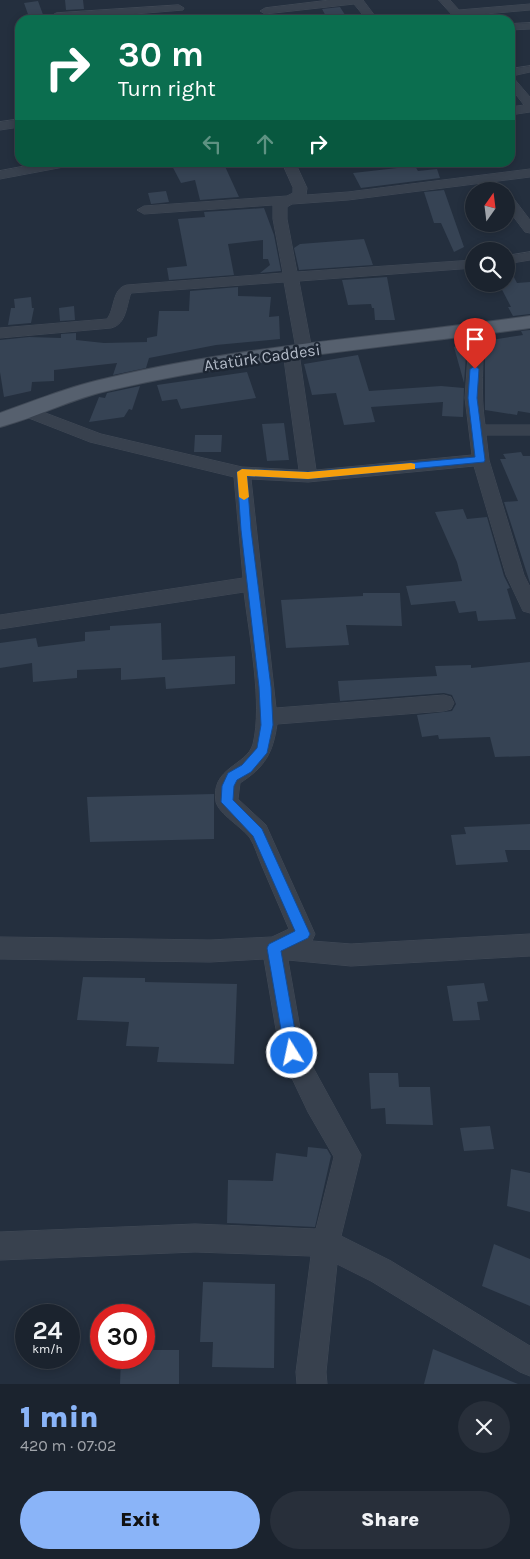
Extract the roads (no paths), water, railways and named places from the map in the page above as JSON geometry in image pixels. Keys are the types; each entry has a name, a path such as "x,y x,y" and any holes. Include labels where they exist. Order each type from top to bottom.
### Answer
{"main road":[{"name":"Atatürk Caddesi","path":"0,420 105,385 185,368 298,351 530,322"}],"street":[{"path":"265,11 357,0 369,15"},
{"path":"444,0 456,15"},
{"path":"55,15 178,4"},
{"path":"472,15 530,7"},
{"path":"515,27 530,26"},
{"path":"515,72 530,69"},
{"path":"515,86 530,106 515,110"},
{"path":"0,126 15,124"},
{"path":"0,175 42,167"},
{"path":"290,167 300,188 299,195 280,205 280,219 292,278 308,476"},
{"path":"483,167 494,182"},
{"path":"144,210 348,196 530,173"},
{"path":"515,208 528,223"},
{"path":"515,258 530,256"},
{"path":"0,334 111,323 116,319 123,293 127,289 229,280 292,278 411,267 465,264"},
{"path":"474,330 476,355 473,398 480,460 515,575 530,606"},
{"path":"27,410 96,438 242,472 308,476 480,460"},
{"path":"477,430 530,430"},
{"path":"242,472 267,717 262,750 246,768 232,777 228,786 227,802 258,832 303,934 274,948"},
{"path":"0,622 235,585 253,585"},
{"path":"267,717 444,703"},
{"path":"0,948 210,951 274,948 351,955 530,945"},
{"path":"274,948 292,1053 317,1103 348,1155 326,1243 311,1372 312,1384"},
{"path":"0,1246 27,1243 195,1238 326,1243 381,1271 530,1362"}]}
